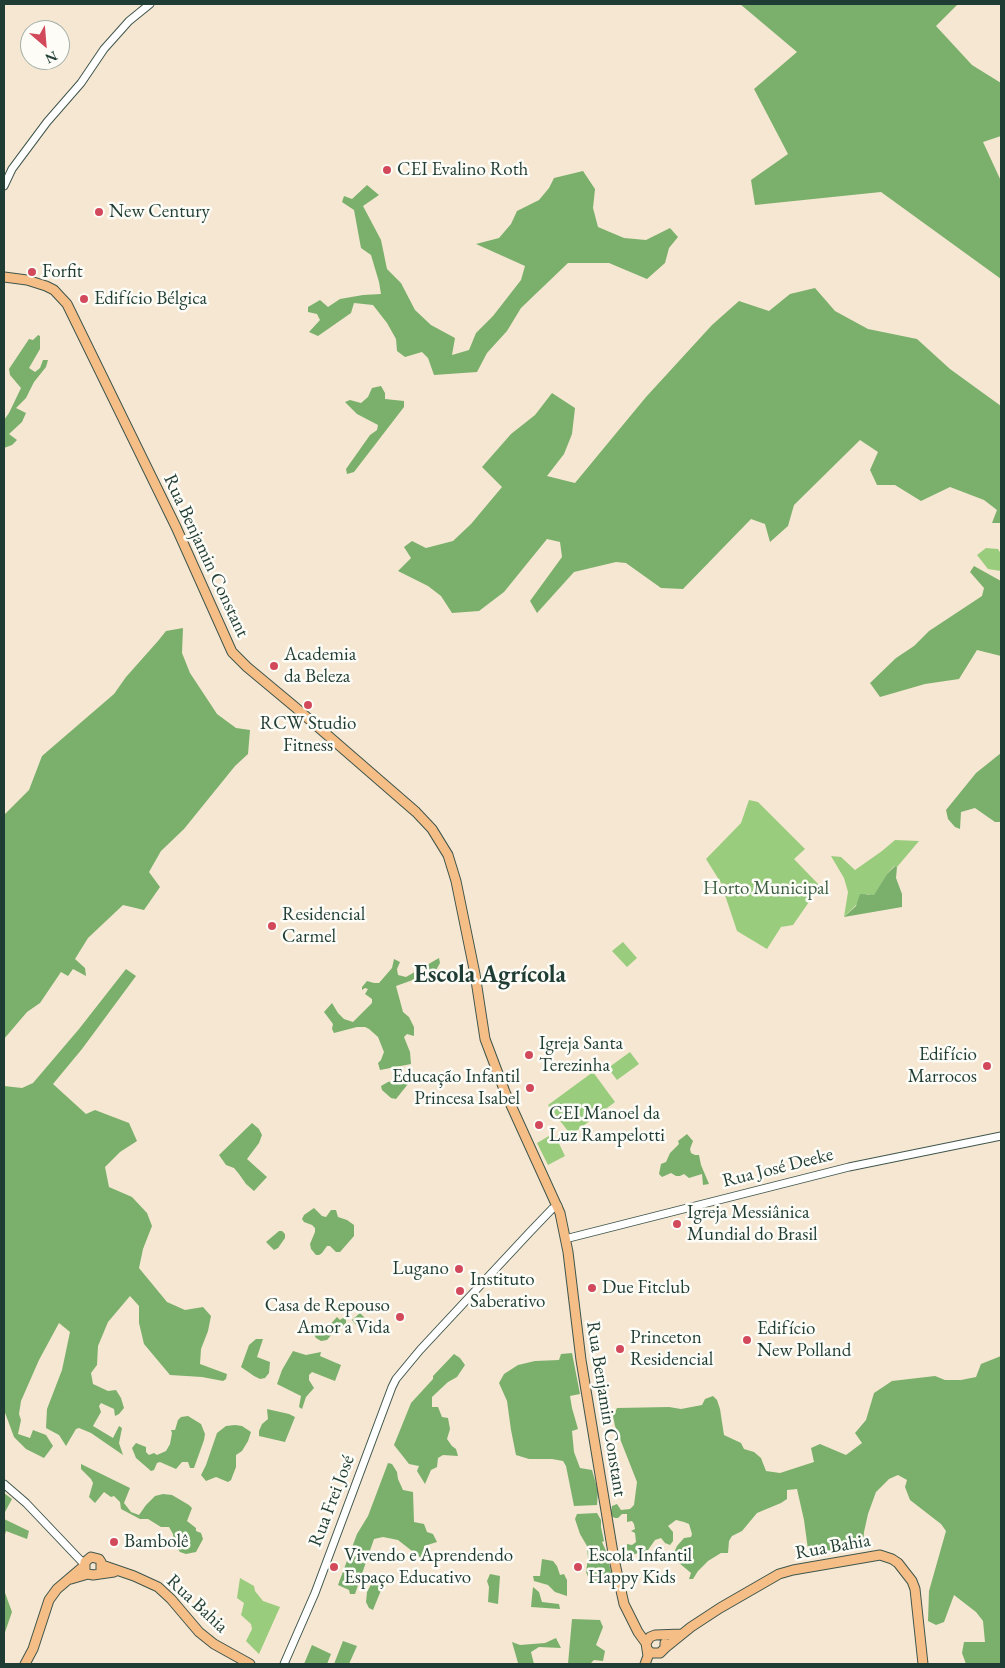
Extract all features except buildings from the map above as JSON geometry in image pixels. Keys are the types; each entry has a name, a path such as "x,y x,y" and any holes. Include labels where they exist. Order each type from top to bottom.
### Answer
{"main road":[{"name":"Rua Benjamin Constant","path":"4,277 37,282 54,290 65,300 179,533 232,652 247,667 395,793 432,829 445,849 456,881 485,1039 505,1092 558,1206 565,1239 577,1331 606,1510 621,1592 628,1616 647,1646"},
{"path":"4,282 20,278"},
{"name":"Rua Bahia","path":"646,1664 682,1634 731,1601 779,1574 880,1555 898,1563 912,1581 915,1589 923,1664"},
{"path":"26,1664 33,1649 49,1600 84,1564 95,1557 98,1559 100,1570"},
{"name":"Rua Bahia","path":"84,1564 93,1575 100,1570 119,1572 134,1576 158,1587 171,1599 199,1632 214,1644 250,1664"},
{"path":"628,1616 640,1628 657,1635 665,1641 662,1651 652,1653 647,1646 648,1638 657,1635 682,1634"},
{"name":"Rua Bahia","path":"646,1664 648,1656 647,1646"}],"street":[{"path":"4,186 12,169 47,122 82,83 104,49 129,22 150,4"},
{"name":"Rua José Deeke","path":"565,1239 849,1167 1001,1136"},
{"name":"Rua Frei José","path":"284,1664 315,1593 392,1386 401,1371 416,1354 552,1209 558,1206"},
{"path":"4,1484 26,1503 84,1564"}],"green space":[{"path":"740,4 958,4 936,26 972,65 1001,83 1001,136 983,142 1001,181 1001,279 881,192 755,205 751,180 788,154 754,89 797,52"},
{"path":"583,171 595,189 593,208 598,227 624,238 646,240 670,228 678,237 669,248 665,263 647,279 609,263 568,263 521,308 507,331 487,353 477,372 434,375 428,358 422,352 405,357 397,351 396,339 387,323 373,305 354,303 351,313 318,336 309,332 320,320 317,314 308,312 308,307 320,300 328,307 340,299 381,294 371,255 361,248 354,210 342,202 344,196 352,199 367,185 379,195 363,206 381,240 387,269 401,283 415,310 431,325 455,338 452,355 469,350 476,333 493,316 521,280 525,266 476,244 499,238 511,224 517,211 539,200 549,188 554,178"},
{"path":"815,288 835,311 868,329 917,339 950,369 1001,406 1001,523 992,523 997,510 984,500 950,487 921,501 895,485 877,485 870,470 878,452 860,440 794,505 788,526 770,542 765,524 751,519 683,589 661,588 626,563 616,562 574,572 537,613 530,601 562,557 560,542 547,539 504,592 479,611 452,613 441,596 428,586 398,571 411,558 404,547 412,541 426,548 453,541 471,524 502,487 482,467 511,434 535,415 552,393 575,408 572,434 564,454 547,476 575,483 646,397 712,325 739,301 769,311 790,294"},
{"path":"38,335 40,336 40,349 29,368 35,372 40,368 43,360 48,360 46,367 34,382 26,398 16,408 26,413 22,422 9,434 17,440 12,445 4,448 4,420 21,388 10,375 9,369 29,339 33,340"},
{"path":"381,386 385,393 385,399 404,401 404,407 354,472 347,474 346,469 370,435 377,430 378,425 357,414 345,402 350,400 361,403 368,397 372,388"},
{"path":"986,548 998,549 1001,554 1001,571 988,569 977,555"},
{"path":"974,566 1001,581 1001,656 977,650 959,679 925,684 880,697 870,683 896,658 914,646 929,631 982,596 984,588 970,572"},
{"path":"183,628 182,653 190,673 217,714 236,728 250,730 248,754 235,766 184,829 161,851 149,872 160,887 144,910 123,905 88,938 75,959 85,968 86,976 73,969 68,976 61,972 40,1003 27,1012 4,1039 4,815 29,790 42,756 114,694 126,677 166,631"},
{"path":"1001,753 1001,822 995,822 975,808 961,812 960,829 955,827 948,819 946,810 976,773"},
{"name":"Horto Municipal","path":"749,800 758,802 805,849 794,859 820,886 793,925 781,927 767,949 737,931 721,883 706,859 741,823"},
{"path":"895,840 919,841 897,867 894,866 887,874 874,896 867,894 844,917 848,892 844,878 831,856 841,857 855,870"},
{"path":"895,866 897,867 896,878 902,894 902,907 844,917 856,906 860,894 874,895 887,874"},
{"path":"623,942 637,958 627,967 612,951"},
{"path":"439,958 440,963 435,972 396,986 403,1012 409,1017 414,1027 414,1036 407,1034 404,1037 410,1052 411,1064 380,1070 378,1063 384,1052 378,1037 365,1027 357,1027 334,1033 332,1029 333,1024 324,1012 332,1003 344,1019 353,1022 372,1003 372,999 365,994 368,989 362,990 362,987 367,981 379,983 392,968 394,959 400,962 397,969 398,975 406,977"},
{"path":"126,969 136,976 82,1049 53,1084 86,1114 95,1110 129,1123 137,1141 120,1152 105,1167 109,1187 132,1197 147,1213 152,1226 143,1249 139,1268 167,1302 185,1310 203,1307 211,1316 201,1349 200,1364 227,1374 226,1379 223,1381 202,1377 170,1375 144,1344 139,1323 139,1306 130,1296 108,1322 98,1346 97,1365 91,1373 93,1384 108,1391 116,1390 121,1398 124,1408 115,1416 114,1409 101,1403 99,1406 101,1412 93,1426 113,1438 119,1426 122,1428 119,1443 123,1455 91,1433 79,1428 76,1429 66,1446 59,1435 46,1428 47,1409 62,1370 70,1332 59,1323 39,1360 21,1401 19,1414 21,1420 18,1434 30,1438 33,1430 46,1435 53,1446 44,1458 26,1449 14,1437 4,1410 4,1086 22,1088 33,1083 79,1029"},
{"path":"630,1052 639,1064 617,1080 608,1068"},
{"path":"593,1072 615,1102 571,1135 548,1105"},
{"path":"411,1076 412,1079 396,1099 391,1098 382,1090 381,1086 388,1082"},
{"path":"252,1123 259,1129 262,1135 259,1143 247,1159 267,1177 254,1191 234,1168 226,1165 219,1155"},
{"path":"554,1133 565,1156 548,1165 537,1143"},
{"path":"687,1134 693,1141 690,1149 691,1153 699,1155 709,1184 703,1185 702,1174 689,1178 684,1174 676,1176 671,1173 662,1177 659,1174 661,1164 666,1162 670,1153 679,1144 678,1141"},
{"path":"314,1208 322,1216 326,1217 331,1210 336,1210 338,1217 354,1225 354,1236 340,1252 336,1252 330,1246 327,1246 322,1253 316,1255 311,1249 310,1244 315,1228 302,1219 304,1215"},
{"path":"279,1231 285,1234 285,1238 278,1248 274,1250 266,1242"},
{"path":"360,1313 367,1320 359,1329 352,1320"},
{"path":"337,1317 340,1320 346,1319 346,1323 327,1340 321,1341 316,1338 311,1330 313,1326 326,1329"},
{"path":"256,1339 263,1339 257,1357 270,1362 269,1373 265,1378 260,1379 241,1367 249,1345"},
{"path":"293,1351 306,1355 321,1352 320,1356 341,1365 335,1381 312,1372 309,1375 309,1380 314,1388 306,1397 302,1409 299,1407 301,1396 277,1384 282,1370"},
{"path":"572,1353 580,1394 570,1396 578,1429 572,1431 574,1452 580,1468 592,1470 598,1491 597,1505 574,1506 566,1466 563,1461 529,1459 516,1455 507,1401 499,1383 504,1374 518,1365 535,1361 559,1360 561,1354"},
{"path":"454,1354 465,1365 457,1377 448,1382 432,1397 432,1407 438,1407 442,1417 448,1418 450,1429 447,1439 456,1449 458,1456 443,1455 438,1458 437,1467 431,1470 425,1484 417,1471 419,1466 409,1464 394,1445 411,1403"},
{"path":"1001,1356 1001,1664 966,1664 962,1653 964,1642 985,1642 983,1621 976,1612 954,1595 944,1622 936,1625 928,1621 929,1591 946,1531 941,1524 910,1500 905,1487 907,1480 898,1475 889,1479 876,1492 868,1514 863,1546 809,1557 804,1520 797,1489 787,1490 787,1499 757,1513 742,1531 732,1536 729,1541 728,1553 721,1553 708,1561 693,1579 689,1579 691,1573 672,1557 677,1546 684,1538 691,1537 689,1524 676,1520 668,1526 673,1532 673,1541 670,1545 661,1538 655,1540 648,1550 642,1554 638,1553 630,1556 627,1544 632,1545 636,1542 635,1533 631,1531 635,1529 634,1524 632,1521 627,1522 627,1514 622,1514 618,1518 611,1516 612,1506 617,1504 621,1510 630,1509 634,1505 637,1482 615,1426 613,1416 617,1408 669,1407 681,1409 702,1405 705,1399 713,1396 717,1400 720,1409 724,1435 741,1443 744,1449 754,1452 761,1458 766,1471 780,1473 814,1462 811,1448 820,1444 846,1455 862,1443 855,1433 866,1420 874,1393 892,1381 935,1376 945,1380 961,1380 976,1377 981,1364"},
{"path":"267,1409 295,1417 285,1442 259,1436 262,1424 268,1419"},
{"path":"188,1416 201,1424 205,1434 194,1468 190,1468 188,1462 182,1462 176,1469 160,1462 151,1471 136,1458 132,1448 136,1443 146,1447 146,1452 149,1455 154,1453 157,1455 166,1451 170,1444 171,1430 175,1430 181,1417"},
{"path":"226,1426 242,1426 251,1432 242,1451 236,1455 236,1467 231,1480 228,1482 216,1477 206,1481 201,1475 217,1433"},
{"path":"388,1463 392,1464 397,1472 403,1490 413,1492 414,1522 424,1524 427,1532 433,1534 437,1542 424,1546 426,1562 398,1540 383,1537 374,1539 355,1594 350,1594 349,1590 338,1585 357,1534 368,1516"},
{"path":"81,1464 130,1488 124,1503 131,1512 139,1515 155,1496 163,1494 172,1495 189,1505 192,1508 187,1521 196,1528 196,1531 201,1533 203,1539 196,1552 186,1554 180,1552 174,1544 173,1534 169,1527 161,1527 148,1519 140,1519 121,1509 120,1502 114,1496 111,1497 104,1492 95,1503 89,1497 93,1483 81,1469"},
{"path":"4,1493 12,1499 5,1512 4,1519"},
{"path":"597,1513 601,1520 604,1541 602,1542 611,1572 610,1583 590,1581 586,1572 587,1546 580,1534 575,1519 577,1514"},
{"path":"4,1519 29,1531 27,1539 6,1531 4,1538"},
{"path":"542,1559 553,1561 560,1575 564,1574 567,1580 567,1596 555,1592 548,1585 534,1581 533,1576 540,1576"},
{"path":"490,1574 500,1576 498,1604 488,1602 489,1587 487,1581"},
{"path":"376,1575 386,1578 373,1610 369,1608 366,1602 367,1592"},
{"path":"240,1578 254,1586 255,1591 263,1601 280,1607 259,1654 246,1641 252,1629 251,1624 241,1615 244,1603 237,1598"},
{"path":"533,1587 539,1592 542,1602 559,1604 560,1609 531,1607"},
{"path":"4,1590 12,1612 4,1635"},
{"path":"572,1619 600,1620 603,1627 596,1645 605,1651 603,1661 594,1660 590,1664 568,1664"},
{"path":"556,1638 561,1648 539,1647 531,1652 534,1664 517,1664 512,1642 520,1645 545,1643"},
{"path":"343,1641 357,1646 349,1664 334,1664"},
{"path":"312,1645 331,1654 327,1664 304,1664"}],"place":[{"name":"CEI Evalino Roth","path":"387,170"},
{"name":"New Century","path":"99,212"},
{"name":"Forfit","path":"32,272"},
{"name":"Edifício Bélgica","path":"84,299"},
{"name":"Academia da Beleza","path":"274,666"},
{"name":"RCW Studio Fitness","path":"308,705"},
{"name":"Residencial Carmel","path":"272,926"},
{"name":"Igreja Santa Terezinha","path":"529,1055"},
{"name":"Edifício Marrocos","path":"987,1066"},
{"name":"Educação Infantil Princesa Isabel","path":"530,1088"},
{"name":"CEI Manoel da Luz Rampelotti","path":"539,1125"},
{"name":"Igreja Messiânica Mundial do Brasil","path":"677,1224"},
{"name":"Lugano","path":"459,1269"},
{"name":"Due Fitclub","path":"592,1288"},
{"name":"Instituto Saberativo","path":"460,1291"},
{"name":"Casa de Repouso Amor a Vida","path":"400,1317"},
{"name":"Edifício New Polland","path":"747,1340"},
{"name":"Princeton Residencial","path":"620,1349"},
{"name":"Bambolê","path":"114,1542"},
{"name":"Vivendo e Aprendendo Espaço Educativo","path":"334,1567"},
{"name":"Escola Infantil Happy Kids","path":"578,1567"}],"district":[{"name":"Escola Agrícola","path":"490,975"}]}
